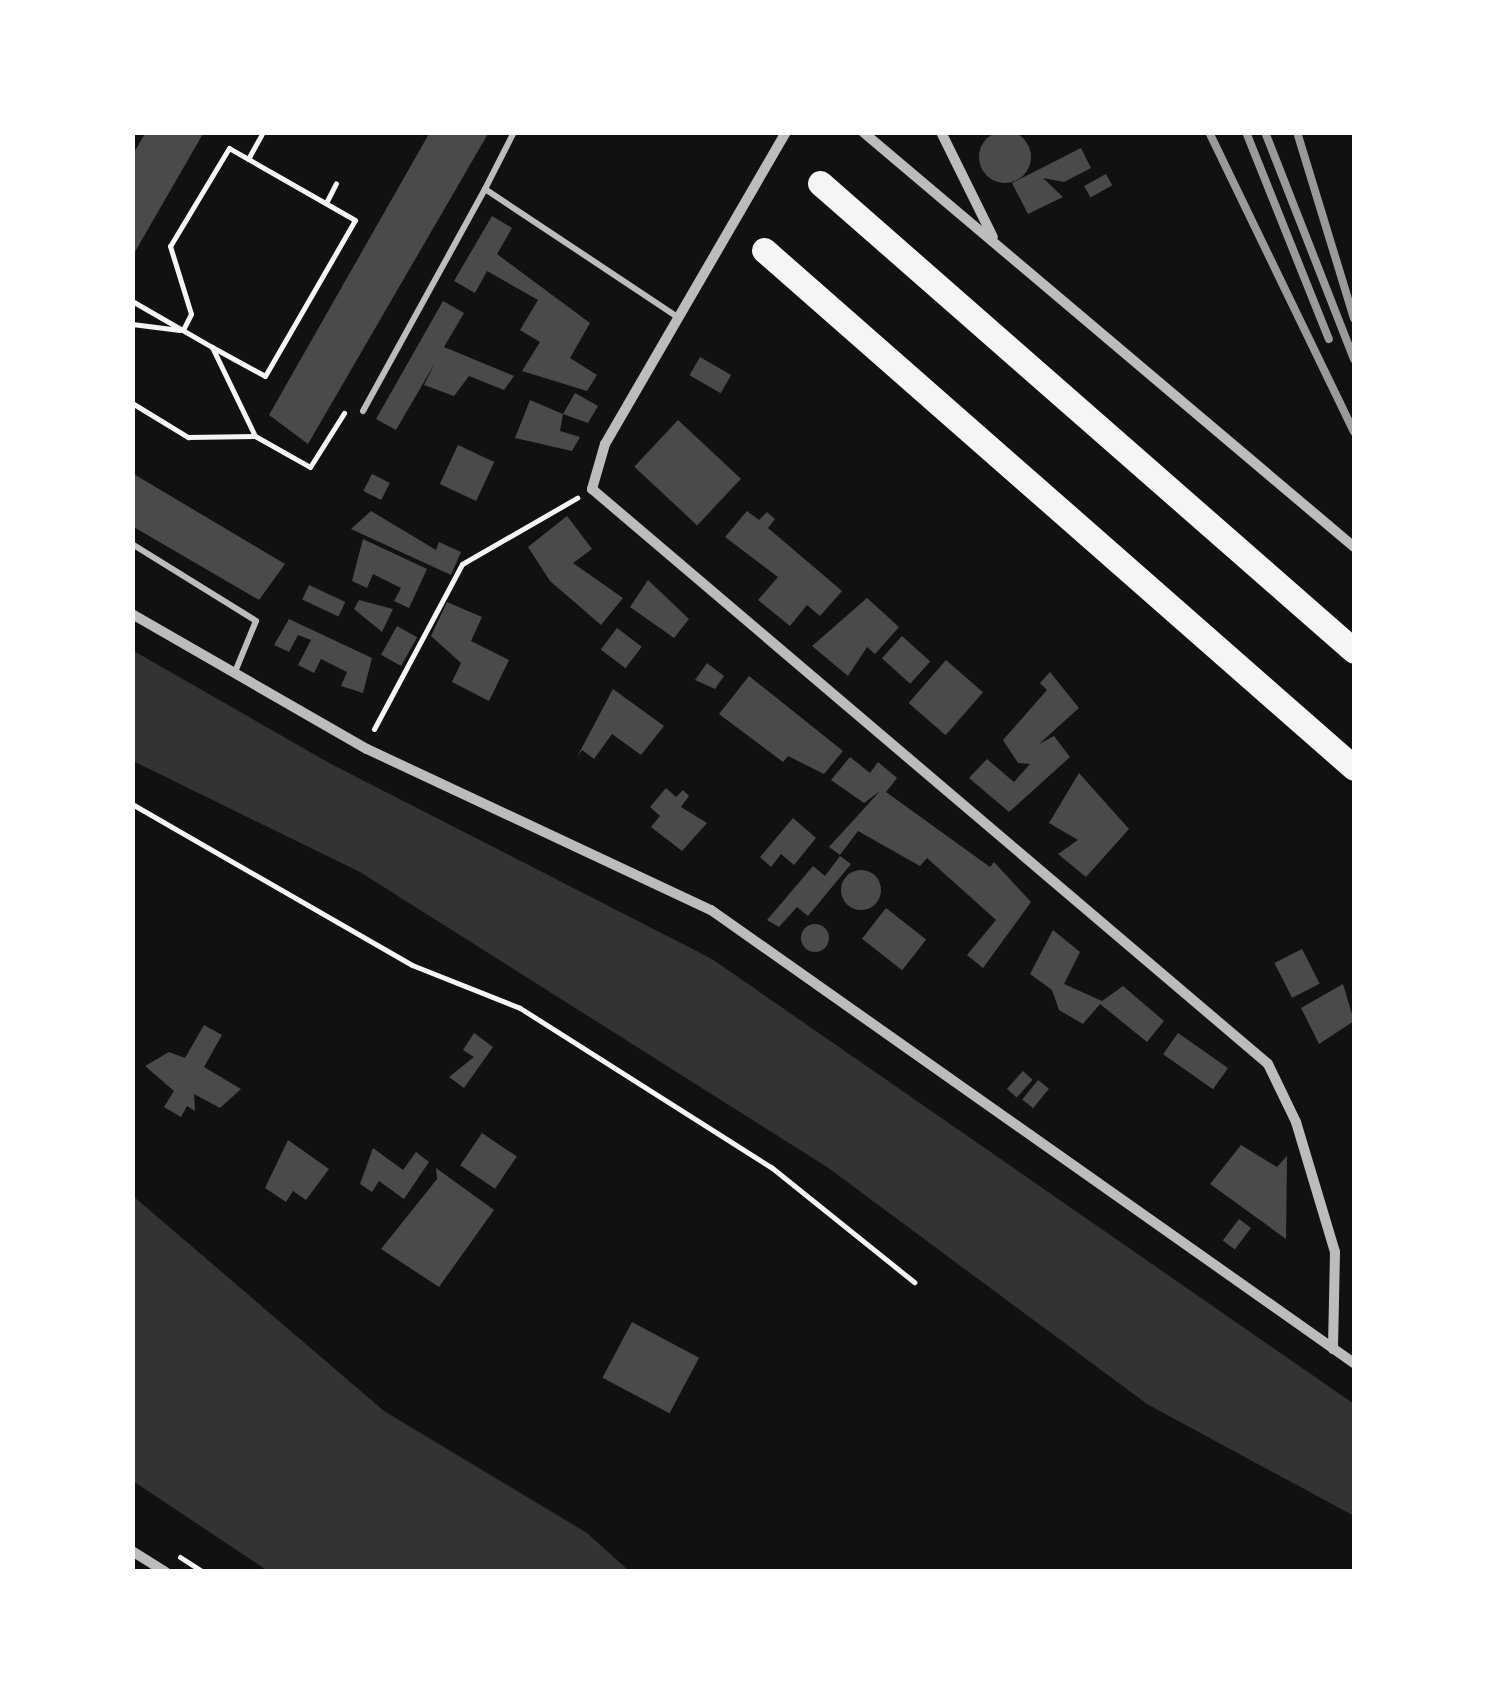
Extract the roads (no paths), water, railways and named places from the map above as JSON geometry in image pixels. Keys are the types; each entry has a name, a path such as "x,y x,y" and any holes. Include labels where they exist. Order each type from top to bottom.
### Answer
{"highway":[{"path":"820,183 1354,651"},
{"path":"764,250 1354,768"}],"street":[{"path":"786,132 604,444 592,489 1268,1064 1335,1252 1333,1348"},
{"path":"863,132 1354,547"},
{"path":"942,132 995,242"},
{"path":"132,614 366,749 712,910 1354,1363"},
{"path":"132,1551 160,1570"}],"lane":[{"path":"363,410 514,132"},
{"path":"486,189 678,317"},
{"path":"132,544 256,621 235,673"}],"railway":[{"path":"1209,132 1354,432"},
{"path":"1246,132 1329,339"},
{"path":"1265,132 1354,359"},
{"path":"1297,132 1354,319"}]}
